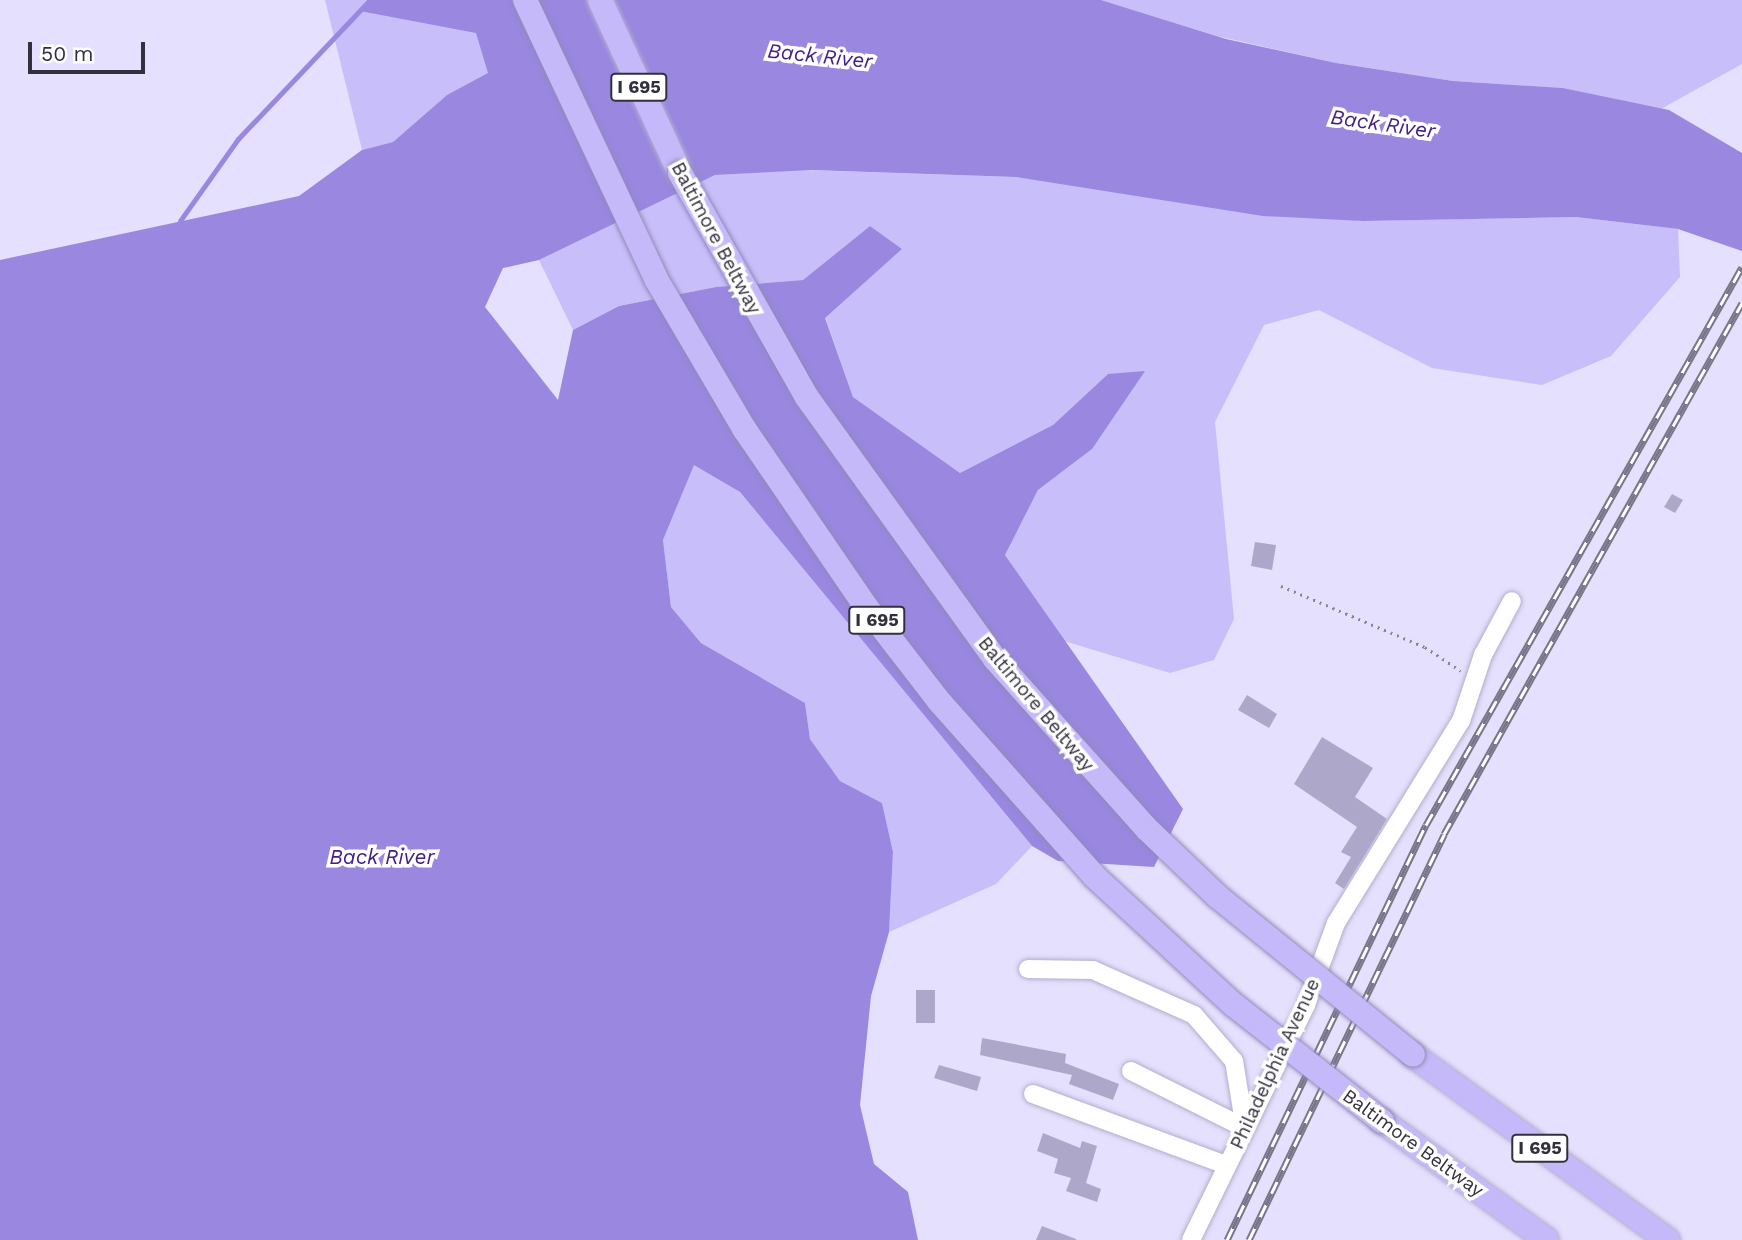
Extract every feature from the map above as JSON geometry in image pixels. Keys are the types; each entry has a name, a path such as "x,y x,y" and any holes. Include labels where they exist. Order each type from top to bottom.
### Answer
{"highway":[{"path":"513,0 576,119"},
{"name":"Baltimore Beltway","path":"525,0 576,119 656,279 746,430 803,519 938,700 1094,876 1234,1005 1382,1121 1546,1240"},
{"name":"Baltimore Beltway","path":"600,0 680,173 760,320 940,588 1147,830 1283,955 1413,1055 1668,1240"}],"street":[{"name":"Philadelphia Avenue","path":"1191,1240 1307,1005 1335,923 1461,720 1474,680 1512,601"},
{"path":"1028,969 1093,970 1194,1016 1234,1061 1245,1128"},
{"path":"1132,1071 1245,1128"},
{"path":"1033,1094 1226,1166"}],"path":[{"path":"1281,586 1425,647 1474,680"}],"shaded area":[{"path":"325,0 638,0 447,95 393,142 362,150"},
{"path":"1101,0 1742,0 1742,64 1661,109 1563,88 1453,81 1336,63 1217,36"},
{"path":"801,170 1016,177 1363,221 1576,217 1678,229 1680,277 1611,356 1542,385 1432,368 1319,310 1264,325 1215,422 1234,619 1214,660 1170,673 1064,641 1005,555 1038,490 1092,449 1108,374 1053,425 960,473 853,397 825,317 902,249 870,226 803,280 716,287 619,306 573,330 539,260 715,175"},
{"path":"694,464 740,492 1032,846 996,884 889,932 893,852 882,803 840,781 810,739 805,703 701,643 671,607 663,540"}],"water":[{"name":"Back River","path":"370,0 1101,0 1226,39 1336,63 1453,81 1563,88 1669,110 1742,153 1742,251 1678,229 1576,217 1363,221 1263,216 1016,177 811,170 715,175 539,260 503,268 485,307 558,400 573,330 619,306 716,287 803,280 870,226 902,249 825,318 853,397 960,473 1053,425 1108,374 1145,371 1092,449 1038,490 1005,555 1183,809 1154,867 1058,861 1032,846 740,492 694,465 663,540 671,607 701,643 805,703 810,739 840,781 882,803 893,852 889,932 871,996 860,1105 874,1164 908,1192 918,1240 0,1240 0,260 299,196 362,150 393,142 447,95 488,73 476,33 360,11"}],"building":[{"path":"1672,494 1683,500 1675,513 1664,507"},
{"path":"1255,542 1276,545 1272,570 1251,566"},
{"path":"1247,695 1277,714 1269,728 1238,710"},
{"path":"1322,737 1373,768 1355,797 1387,819 1344,889 1335,883 1351,857 1341,852 1357,827 1294,784"},
{"path":"916,990 935,990 935,1023 916,1023"},
{"path":"982,1038 1066,1054 1065,1063 1119,1084 1113,1100 1069,1084 1072,1075 980,1055"},
{"path":"939,1065 981,1077 977,1091 934,1078"},
{"path":"1043,1133 1080,1148 1082,1141 1097,1146 1086,1183 1101,1189 1097,1202 1066,1191 1071,1178 1054,1173 1058,1159 1037,1151"},
{"path":"1042,1226 1076,1239 1076,1240 1036,1240"}],"waterway":[{"path":"180,221 238,139 370,0"}],"railway":[{"path":"1227,1240 1426,825 1742,267"},
{"path":"1249,1240 1444,834 1742,303"}]}
